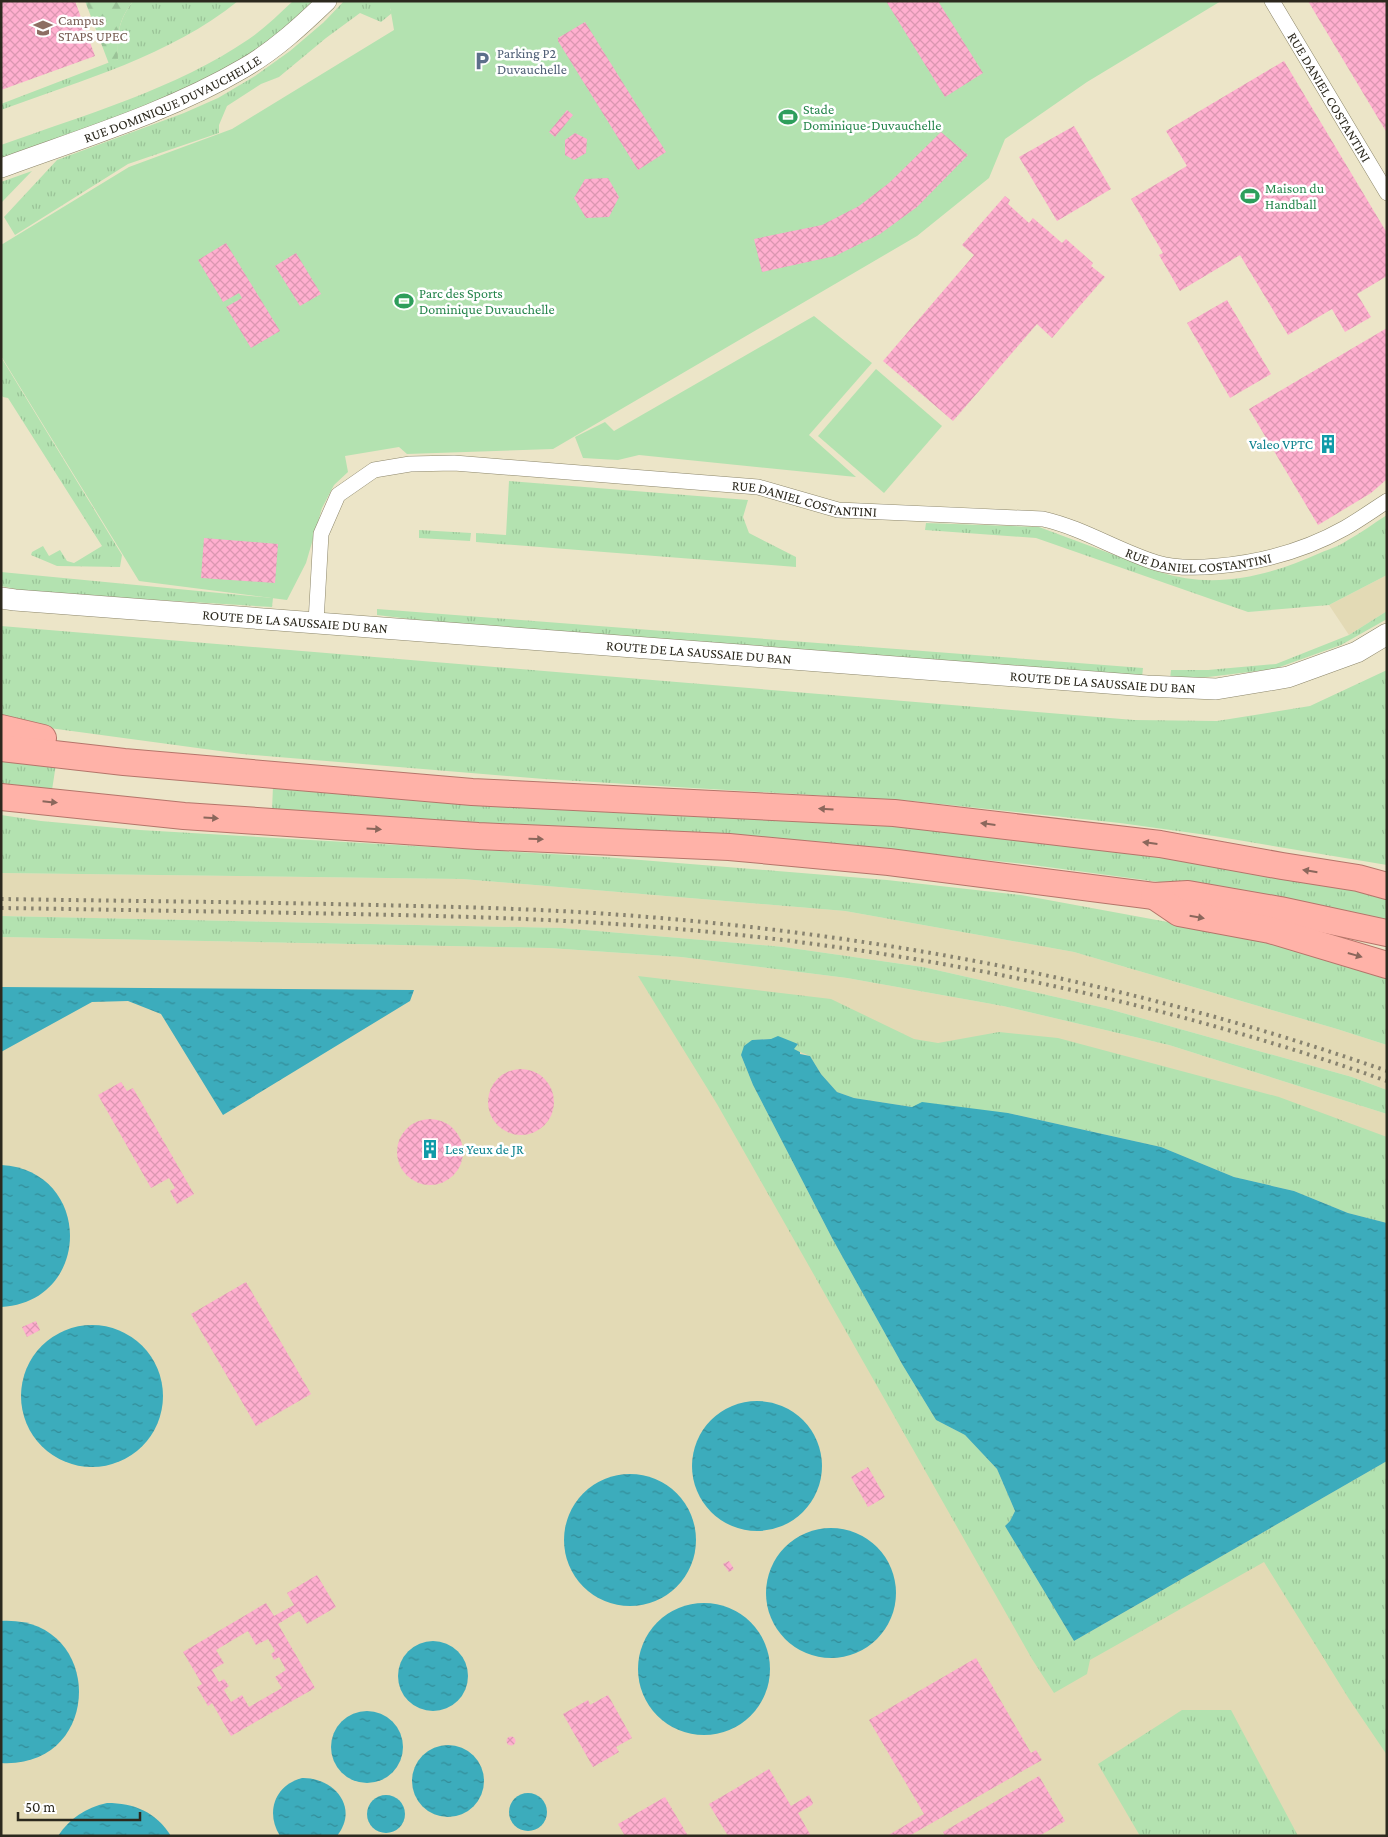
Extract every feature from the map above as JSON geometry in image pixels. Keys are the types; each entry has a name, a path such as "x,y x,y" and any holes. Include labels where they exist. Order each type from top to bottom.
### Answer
{"highway":[{"path":"1,728 103,749 124,762"},
{"path":"1,748 124,762 472,792 894,813 1160,844 1358,878 1387,886"},
{"path":"1,796 184,816 478,836 729,847 889,862 1154,896 1188,894 1280,910 1387,934"},
{"path":"1154,896 1179,913 1270,930 1387,965"}],"main road":[{"name":"ROUTE DE LA SAUSSAIE DU BAN","path":"1,598 1147,686 1216,689 1288,677 1356,652 1387,634"}],"street":[{"name":"RUE DOMINIQUE DUVAUCHELLE","path":"1,168 189,98 246,68 291,35 327,1"},
{"name":"RUE DANIEL COSTANTINI","path":"1272,1 1387,193"},
{"name":"RUE DANIEL COSTANTINI","path":"316,622 321,534 338,496 374,470 410,464 454,464 758,487 838,510 1043,520 1069,526 1136,556 1179,567 1239,564 1282,555 1310,545 1345,528 1387,501"}],"shaded area":[{"path":"1387,575 1387,611 1349,635 1329,605"},
{"path":"1,873 462,879 845,911 1074,952 1387,1045 1387,1090 1352,1077 1105,1008 923,967 784,947 562,928 1,916"},
{"path":"1,937 549,948 681,957 847,978 1003,1006 1169,1045 1387,1114 1387,1836 1,1836"}],"green space":[{"path":"85,1 133,1 121,22 118,59 109,64"},
{"path":"133,1 238,1 184,37 154,52 94,77 1,110 1,104 118,59 121,22"},
{"path":"293,1 317,1 275,39 238,63 156,104 1,160 1,145 129,100 221,57 255,35"},
{"path":"344,1 403,1 390,9 392,13 381,22 360,13 279,77 261,84 227,106 219,125 219,133 128,164 15,235 4,217 57,160 184,113 218,98 255,76 290,51 324,22"},
{"name":"Parc des Sports Dominique Duvauchelle","path":"389,1 1221,1 1087,82 1005,139 989,178 917,236 553,449 407,454 399,447 345,456 348,472 334,485 322,508 306,563 287,600 139,581 1,356 1,245 129,167 232,129 394,30"},
{"path":"32,171 1,203 1,182"},
{"path":"814,316 872,363 809,435 856,477 639,455 618,460 583,458 575,437 605,422 614,431"},
{"path":"1,357 122,555 120,567 57,566 31,555 32,552 43,546 49,556 60,550 67,561 74,563 102,546 8,398 1,395"},
{"path":"876,369 942,426 884,493 818,436"},
{"path":"509,481 748,500 743,517 749,533 796,557 796,567 476,542 476,533 506,535"},
{"path":"1387,515 1387,575 1329,605 1248,612 1036,538 925,530 926,523 1039,527 1160,572 1201,580 1221,580 1261,574 1301,561 1342,544"},
{"path":"419,530 471,533 470,541 419,538"},
{"path":"1,572 273,598 272,607 30,592 1,586"},
{"path":"377,609 1143,668 1142,677 459,625 377,615"},
{"path":"1387,611 1387,619 1341,645 1274,669 1208,677 1170,679 1171,670 1208,670 1276,664 1349,635"},
{"path":"1,626 1134,720 1217,721 1310,706 1387,670 1387,865 1214,836 1120,823 912,801 544,779 242,754 42,727 1,717"},
{"path":"1,756 56,764 52,790 1,783"},
{"path":"273,786 999,833 1258,869 1387,898 1387,922 1227,891 1025,864 853,847 272,810"},
{"path":"1,815 41,821 140,830 604,857 887,880 1021,895 1211,930 1387,971 1387,1045 1074,952 845,911 462,879 1,873"},
{"path":"1,916 562,928 784,947 923,967 1105,1008 1352,1077 1387,1090 1387,1114 1169,1045 1003,1006 847,978 681,957 549,948 1,937"},
{"path":"638,976 831,999 914,1039 938,1043 999,1032 1058,1038 1279,1097 1387,1137 1387,1223 1348,1213 1294,1191 1234,1177 1161,1147 1008,1113 912,1107 854,1098 837,1092 821,1074 810,1056 793,1049 798,1044 771,1039 752,1040 741,1055 753,1085 832,1238 902,1364 936,1420 965,1435 997,1469 1015,1511 1005,1526 1074,1641 1387,1461 1387,1755 1349,1699 1264,1562 1090,1660 1087,1674 1054,1693 1032,1659 717,1104"},
{"path":"1182,1710 1231,1710 1298,1836 1140,1836 1098,1764"}],"water":[{"path":"1,987 414,990 410,1001 223,1115 161,1014 128,1001 92,1002 1,1052"},
{"path":"778,1036 798,1044 794,1049 800,1052 800,1054 810,1056 821,1074 837,1092 854,1098 912,1107 922,1102 1008,1113 1161,1147 1234,1177 1294,1191 1348,1213 1387,1223 1387,1461 1074,1641 1005,1526 1015,1511 997,1469 965,1435 936,1420 902,1364 832,1238 753,1085 741,1055 744,1046 752,1040 771,1039"},
{"path":"1,1165 31,1172 53,1189 66,1211 70,1236 66,1261 53,1283 31,1300 1,1307"},
{"path":"92,1325 106,1326 119,1330 142,1346 158,1369 162,1382 162,1410 158,1423 142,1446 119,1462 106,1466 92,1467 78,1466 65,1462 42,1446 26,1423 22,1410 21,1396 22,1382 26,1369 42,1346 65,1330 78,1326"},
{"path":"757,1401 782,1405 803,1420 818,1441 822,1466 818,1491 803,1512 782,1527 757,1531 732,1527 711,1512 696,1491 692,1466 696,1441 711,1420 732,1405"},
{"path":"630,1474 643,1475 655,1479 677,1493 691,1515 695,1527 695,1553 691,1565 677,1587 655,1601 643,1605 630,1606 617,1605 605,1601 583,1587 569,1565 565,1553 564,1540 565,1527 569,1515 583,1493 605,1479 617,1475"},
{"path":"831,1528 844,1529 856,1533 877,1547 891,1568 895,1580 895,1606 891,1618 877,1639 856,1653 844,1657 831,1658 818,1657 806,1653 785,1639 771,1618 767,1606 766,1593 767,1580 771,1568 785,1547 806,1533 818,1529"},
{"path":"704,1603 729,1608 740,1614 750,1623 759,1633 765,1644 770,1669 765,1694 759,1705 750,1715 740,1724 729,1730 704,1735 679,1730 668,1724 658,1715 649,1705 643,1694 638,1669 643,1644 649,1633 658,1623 668,1614 679,1608"},
{"path":"1,1621 35,1626 60,1642 74,1665 79,1692 74,1719 60,1742 35,1758 1,1763"},
{"path":"440,1641 453,1647 462,1656 466,1662 468,1676 466,1690 458,1701 447,1709 426,1711 419,1709 408,1701 400,1690 398,1669 400,1662 408,1651 419,1643"},
{"path":"367,1711 387,1717 397,1727 403,1747 397,1767 387,1777 367,1783 347,1777 337,1767 331,1747 337,1727 347,1717"},
{"path":"455,1745 474,1755 482,1767 484,1781 482,1795 474,1807 462,1815 441,1817 422,1807 414,1795 412,1774 422,1755 434,1747"},
{"path":"302,1778 324,1783 333,1788 340,1796 346,1815 337,1836 280,1836 273,1818 275,1801 285,1787"},
{"path":"528,1793 542,1798 547,1812 542,1826 528,1831 514,1826 509,1812 514,1798"},
{"path":"386,1795 400,1800 405,1814 400,1828 386,1833 372,1828 367,1814 372,1800"},
{"path":"107,1803 117,1803 144,1810 158,1821 171,1836 58,1836 73,1819 92,1808"}],"building":[{"name":"Campus STAPS UPEC","path":"1,1 75,1 95,56 1,90"},
{"path":"886,1 938,1 983,73 945,97"},
{"path":"1308,1 1387,1 1387,133"},
{"path":"585,22 666,152 638,170 558,41 558,38"},
{"name":"Maison du Handball","path":"1284,61 1387,233 1387,276 1357,294 1371,317 1345,332 1332,309 1288,335 1240,255 1180,291 1159,255 1163,253 1131,199 1187,166 1166,131"},
{"path":"567,110 573,115 555,137 549,132"},
{"path":"1074,126 1111,189 1057,221 1019,157"},
{"path":"941,132 968,155 917,207 880,234 835,256 762,272 754,239 822,225 859,206 889,183"},
{"path":"575,133 587,139 586,153 574,160 565,155 565,140"},
{"path":"608,178 619,197 609,217 586,218 574,198 585,179"},
{"path":"1005,196 1010,200 1008,204 1029,223 1033,218 1062,243 1066,239 1093,263 1091,266 1105,277 1052,338 1037,324 953,421 883,361 974,255 962,245"},
{"path":"226,243 280,331 251,348 226,307 242,298 239,293 223,302 198,260"},
{"path":"296,253 321,294 300,306 275,266"},
{"path":"1227,300 1271,374 1230,398 1187,323"},
{"name":"Valeo VPTC","path":"1387,328 1387,479 1371,493 1318,525 1249,409"},
{"path":"204,538 278,544 275,583 201,578"},
{"name":"Les Yeux de JR","path":"521,1069 534,1072 544,1079 551,1089 554,1102 551,1115 544,1125 534,1132 521,1135 508,1132 498,1125 491,1115 488,1102 491,1089 498,1079 508,1072"},
{"path":"121,1082 127,1091 133,1088 194,1194 177,1204 170,1191 175,1188 169,1178 151,1188 98,1095"},
{"name":"Les Yeux de JR","path":"430,1119 443,1122 453,1129 460,1139 463,1152 460,1165 453,1175 443,1182 430,1185 417,1182 407,1175 400,1165 397,1152 400,1139 407,1129 417,1122"},
{"path":"246,1282 311,1394 256,1426 191,1314"},
{"path":"36,1321 40,1330 27,1337 22,1327"},
{"path":"868,1467 885,1497 868,1507 851,1477"},
{"path":"729,1561 734,1569 729,1572 723,1564"},
{"path":"317,1575 336,1607 307,1624 299,1611 278,1624 315,1688 231,1736 212,1703 208,1706 197,1687 202,1684 183,1652 266,1603 274,1616 294,1605 287,1593","holes":["248,1631 256,1645 268,1639 275,1651 271,1654 274,1660 279,1657 286,1670 275,1677 282,1688 249,1707 242,1695 231,1702 224,1690 229,1686 224,1679 219,1682 212,1670 224,1663 216,1650"]},
{"path":"976,1658 1031,1753 1036,1750 1042,1760 909,1836 887,1836 924,1814 869,1720"},
{"path":"608,1695 632,1738 616,1747 619,1752 593,1767 563,1714 588,1700 590,1705"},
{"path":"511,1736 516,1741 511,1746 506,1741"},
{"path":"769,1769 791,1806 809,1795 813,1803 812,1805 798,1813 811,1836 728,1836 709,1804"},
{"path":"1039,1776 1065,1821 1039,1836 945,1836 943,1832"},
{"path":"665,1797 688,1836 625,1836 618,1824"}],"railway":[{"path":"1,899 328,904 538,910 636,916 732,925 922,951 1016,969 1110,990 1203,1014 1296,1041 1387,1071"},
{"path":"1,908 356,914 571,921 768,938 858,950 1037,982 1214,1026 1301,1052 1387,1081"}],"place":[{"name":"Campus STAPS UPEC","path":"43,28"},
{"name":"Parking P2 Duvauchelle","path":"482,61"},
{"name":"Stade Dominique-Duvauchelle","path":"788,117"},
{"name":"Maison du Handball","path":"1250,196"},
{"name":"Parc des Sports Dominique Duvauchelle","path":"404,301"},
{"name":"Valeo VPTC","path":"1328,444"},
{"name":"Les Yeux de JR","path":"430,1149"}]}
